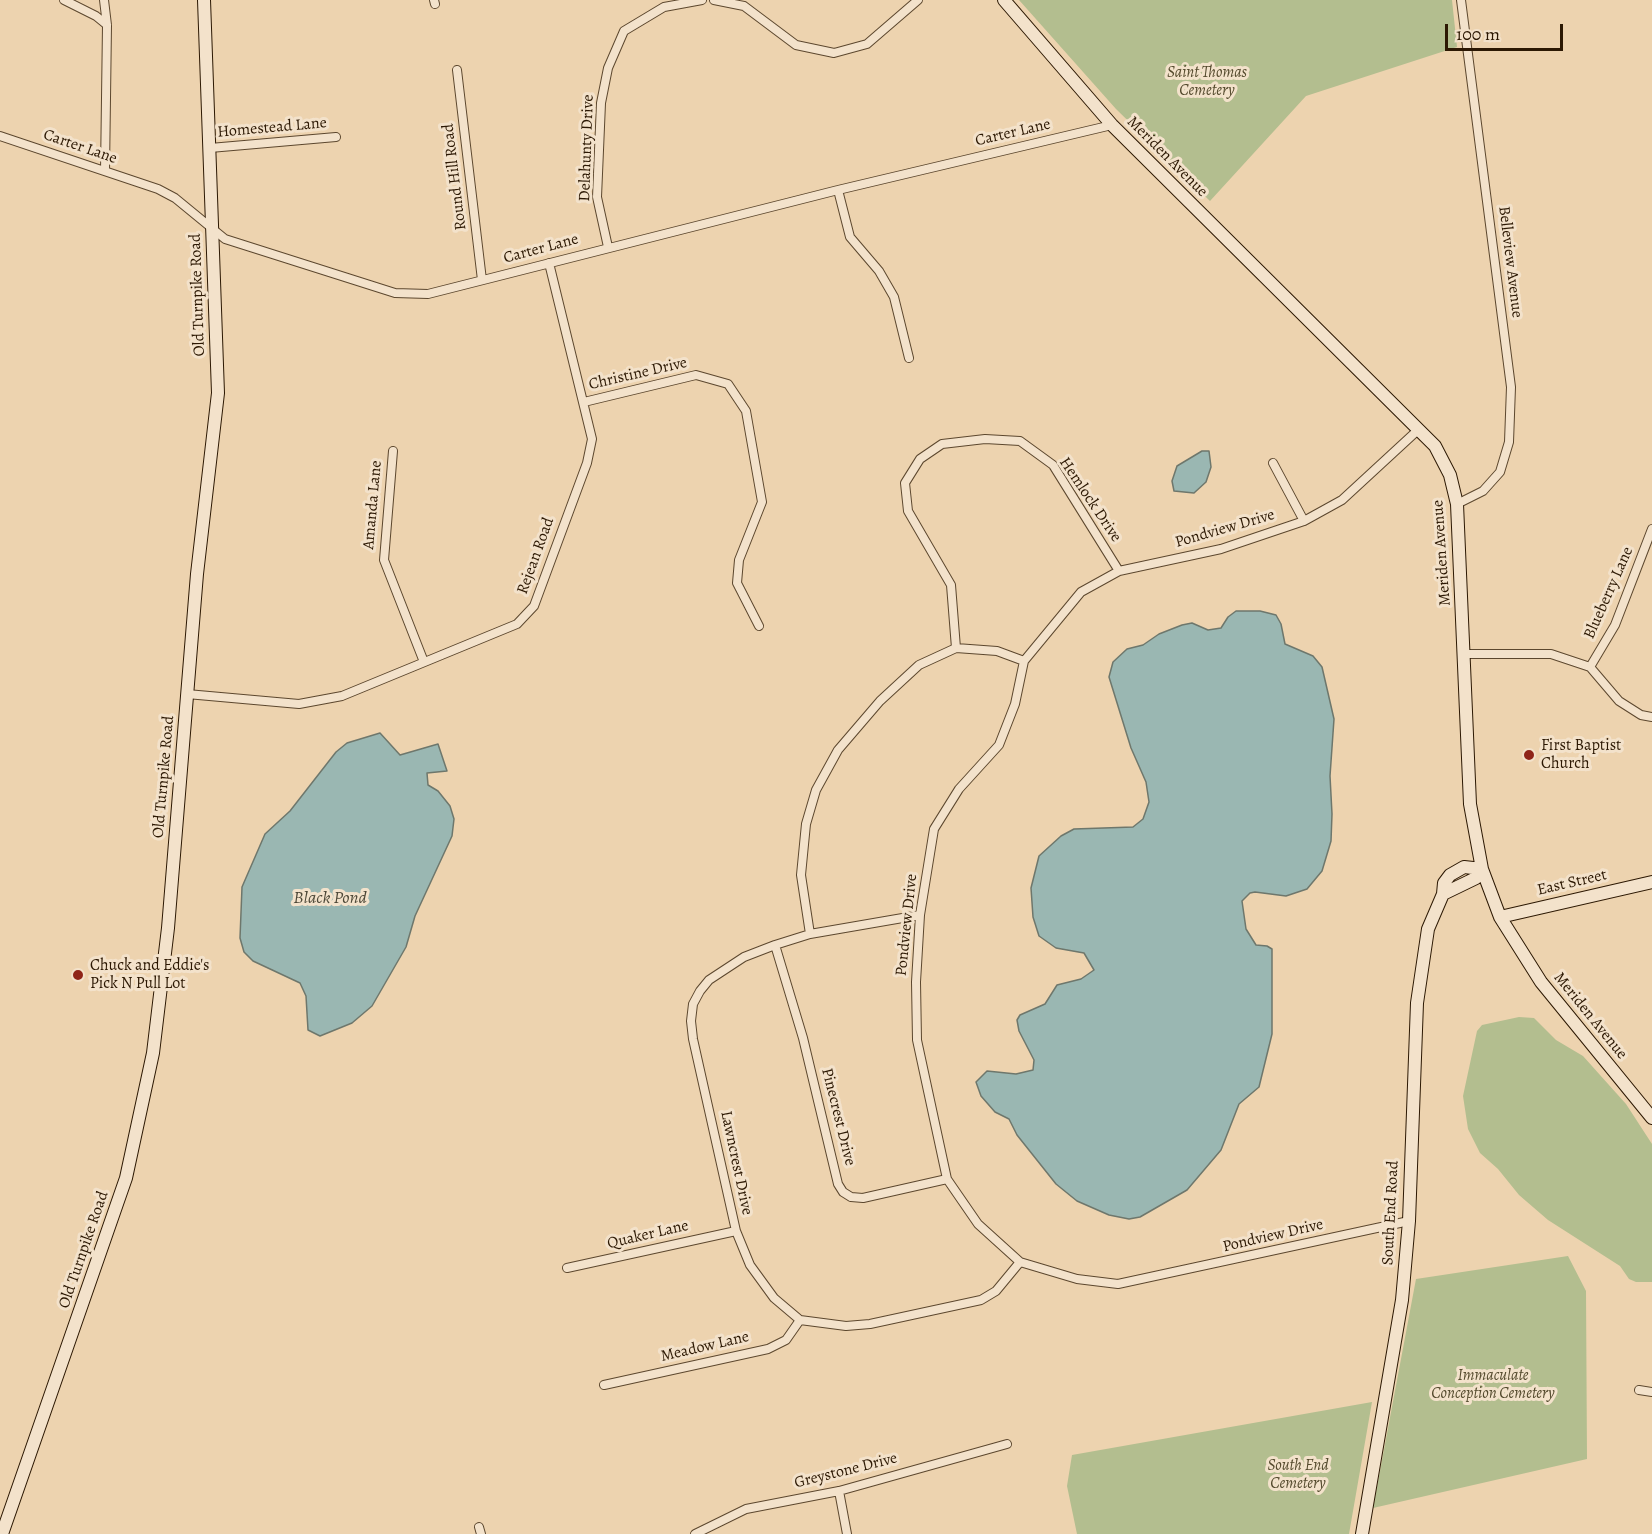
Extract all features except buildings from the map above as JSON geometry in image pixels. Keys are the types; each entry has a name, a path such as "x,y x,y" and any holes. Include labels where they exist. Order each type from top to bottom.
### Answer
{"main road":[{"name":"Old Turnpike Road","path":"2,1534 126,1178 153,1053 168,928 187,694 218,393 204,0"},
{"name":"Meriden Avenue","path":"1004,0 1112,125 1435,446 1450,475 1457,504 1470,804 1482,869 1500,917 1540,982 1652,1119"},
{"name":"South End Road","path":"1362,1534 1402,1300 1409,1221 1417,1003 1428,929 1443,894 1476,878 1482,869"},
{"name":"East Street","path":"1500,917 1652,882"}],"street":[{"path":"64,0 96,16 107,25"},
{"path":"104,0 107,25 105,171"},
{"name":"Delahunty Drive","path":"608,248 597,197 601,103 608,68 624,32 664,7 702,0"},
{"path":"714,0 744,6 796,45 834,53 867,44 918,0"},
{"name":"Belleview Avenue","path":"1457,504 1484,492 1500,472 1509,442 1511,387 1461,0"},
{"name":"Round Hill Road","path":"457,70 482,280"},
{"name":"Carter Lane","path":"0,136 105,171 175,198 211,230 225,239 395,293 428,294 838,190 1112,125"},
{"name":"Homestead Lane","path":"210,148 336,137"},
{"path":"838,190 850,237 879,271 894,297 909,358"},
{"name":"Rejean Road","path":"187,694 299,704 342,696 517,624 534,606 587,463 592,439 549,263"},
{"name":"Christine Drive","path":"584,402 696,375 728,384 746,411 762,502 739,560 737,583 759,626"},
{"name":"Pondview Drive","path":"1409,1221 1118,1284 1077,1279 1020,1262 978,1224 947,1179 916,1040 915,982 920,915 934,829 959,789 999,745 1015,704 1024,661 1081,592 1119,571 1221,549 1305,521 1342,500 1419,429"},
{"name":"Hemlock Drive","path":"956,648 951,585 908,511 905,483 920,459 942,444 985,439 1020,441 1053,465 1119,571"},
{"name":"Amanda Lane","path":"393,451 384,560 424,662"},
{"path":"1273,463 1305,521"},
{"name":"Blueberry Lane","path":"1590,667 1616,625 1652,529"},
{"path":"810,934 803,894 801,862 806,824 816,790 838,750 880,701 919,665 956,648 997,651 1024,661"},
{"path":"1464,654 1551,654 1590,667 1619,701 1641,715 1652,717"},
{"name":"Lawncrest Drive","path":"800,1320 774,1298 750,1265 736,1231 693,1039 693,1004 709,980 744,957 810,934 920,915"},
{"name":"Pinecrest Drive","path":"775,945 803,1038 838,1184 843,1192 851,1197 863,1198 947,1179"},
{"name":"Quaker Lane","path":"567,1268 736,1231"},
{"path":"800,1320 846,1326 870,1324 981,1300 996,1291 1020,1262"},
{"name":"Meadow Lane","path":"604,1385 768,1349 786,1340 800,1320"},
{"path":"1640,1390 1652,1392"},
{"name":"Greystone Drive","path":"695,1534 746,1509 838,1491 1007,1444"},
{"path":"838,1491 847,1534"}],"green space":[{"name":"Saint Thomas Cemetery","path":"1019,0 1452,0 1457,47 1306,96 1210,201 1116,109"},
{"path":"1519,1017 1534,1018 1556,1040 1583,1056 1626,1104 1652,1144 1652,1282 1636,1282 1629,1279 1620,1266 1548,1220 1519,1195 1498,1169 1480,1153 1468,1129 1463,1096 1477,1031 1482,1025"},
{"name":"Immaculate Conception Cemetery","path":"1568,1256 1586,1291 1587,1459 1373,1508 1416,1279"},
{"name":"South End Cemetery","path":"1372,1402 1349,1534 1077,1534 1067,1486 1072,1455"}],"water":[{"path":"1202,451 1209,451 1211,467 1206,482 1194,493 1174,491 1172,481 1177,466"},
{"path":"1236,611 1260,611 1276,615 1281,624 1285,644 1313,656 1322,667 1334,719 1330,776 1331,841 1322,871 1307,889 1286,896 1255,892 1250,893 1242,901 1246,929 1256,945 1272,949 1272,1034 1259,1087 1239,1104 1221,1150 1187,1190 1140,1217 1129,1219 1109,1215 1077,1201 1056,1184 1017,1135 1009,1119 995,1112 981,1096 976,1082 987,1071 1016,1074 1033,1070 1034,1060 1019,1031 1017,1020 1020,1015 1045,1004 1057,985 1081,979 1094,970 1084,953 1056,948 1039,936 1033,917 1031,888 1039,856 1061,836 1074,829 1133,827 1143,819 1149,802 1146,782 1131,748 1109,677 1113,662 1127,649 1143,645 1159,634 1182,625 1192,623 1208,630 1221,628 1228,617"},
{"name":"Black Pond","path":"380,733 400,755 438,744 447,771 427,773 428,785 438,791 450,806 454,819 452,836 415,916 406,947 372,1006 352,1023 320,1036 308,1030 306,996 300,983 253,961 244,952 240,938 242,887 265,834 290,811 336,752 347,743"}],"place":[{"name":"First Baptist Church","path":"1529,755"},
{"name":"Chuck and Eddie's Pick N Pull Lot","path":"78,975"}]}
